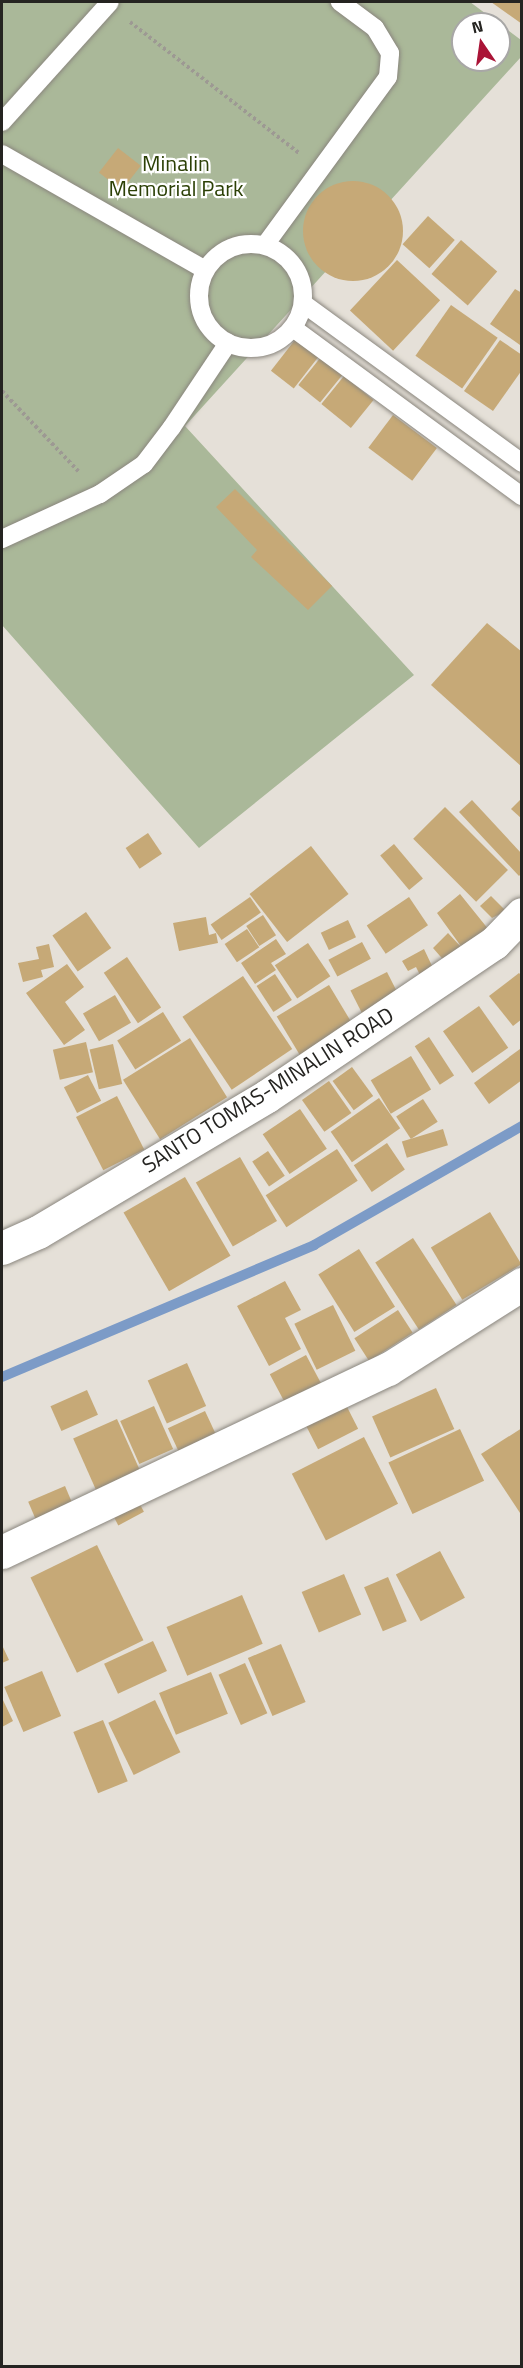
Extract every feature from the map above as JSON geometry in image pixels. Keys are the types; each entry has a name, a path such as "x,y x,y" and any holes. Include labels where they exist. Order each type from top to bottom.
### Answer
{"street":[{"name":"SANTO TOMAS-MINALIN ROAD","path":"2,1248 38,1232 267,1096 494,943 522,914"},
{"path":"2,1552 388,1369 522,1284"}],"lane":[{"path":"265,244 388,77 390,53 375,28 340,2"},
{"path":"2,122 109,3"},
{"path":"2,154 205,270"},
{"path":"247,243 265,244 282,253 296,267 303,284 304,304 293,328 283,338 263,346 242,347 228,343 211,330 201,312 198,291 205,270 215,257 230,247 247,243"},
{"path":"304,304 522,463"},
{"path":"293,328 522,496"},
{"path":"2,539 100,494 144,464 172,427 228,343"}],"path":[{"path":"109,3 321,170"},
{"path":"2,391 100,494"}],"green space":[{"name":"Minalin Memorial Park","path":"2,2 470,2 483,12 451,12 451,72 507,72 185,426 414,675 199,848 2,625"},
{"name":"Minalin Memorial Park","path":"511,33 521,40 521,57 511,68"}],"building":[{"path":"491,2 522,2 522,24 511,16 511,12 505,12"},
{"path":"118,148 141,166 122,190 99,172"},
{"path":"353,181 381,189 395,203 403,231 395,259 381,273 353,281 325,273 311,259 303,231 311,203 325,189"},
{"path":"428,216 455,240 429,268 403,244"},
{"path":"461,240 497,271 468,305 431,274"},
{"path":"397,260 440,300 393,351 350,310"},
{"path":"515,289 522,293 520,345 490,324"},
{"path":"451,305 498,338 462,388 415,356"},
{"path":"298,336 321,354 294,389 271,371"},
{"path":"500,340 522,355 522,370 493,411 464,391"},
{"path":"321,357 343,375 320,403 298,385"},
{"path":"344,376 374,400 351,428 321,404"},
{"path":"393,415 437,448 412,481 368,448"},
{"path":"235,489 332,586 308,610 251,557 257,550 216,507"},
{"path":"487,623 522,652 522,767 431,685"},
{"path":"522,798 522,819 511,809"},
{"path":"472,800 522,854 522,873 519,876 459,812"},
{"path":"445,807 508,870 476,902 413,839"},
{"path":"148,833 162,854 140,869 126,848"},
{"path":"394,844 423,878 409,890 380,856"},
{"path":"311,846 349,894 287,942 250,894"},
{"path":"460,894 489,930 447,964 433,948 448,933 463,949 437,913"},
{"path":"491,896 506,911 492,918 480,906"},
{"path":"250,897 261,913 222,940 211,925"},
{"path":"409,897 428,925 386,954 367,926"},
{"path":"86,912 111,948 78,972 52,936"},
{"path":"263,915 276,935 259,946 246,926"},
{"path":"206,917 209,935 216,933 218,943 179,951 173,923"},
{"path":"348,920 356,937 329,950 321,933"},
{"path":"247,929 259,947 237,962 225,944"},
{"path":"276,939 286,954 271,963 276,970 255,984 241,963"},
{"path":"362,942 371,959 337,977 328,960"},
{"path":"308,943 330,976 297,999 275,965"},
{"path":"49,944 54,967 41,970 43,977 23,982 18,963 39,959 36,947"},
{"path":"424,949 433,968 420,975 416,967 408,971 402,961"},
{"path":"127,957 161,1008 138,1023 104,973"},
{"path":"67,964 84,987 65,1002 85,1030 64,1045 26,993"},
{"path":"387,972 402,1001 365,1020 350,991"},
{"path":"519,973 522,976 522,1019 513,1026 489,996"},
{"path":"275,974 292,1000 273,1012 257,986"},
{"path":"243,976 292,1049 232,1090 182,1017"},
{"path":"329,985 355,1029 303,1060 277,1016"},
{"path":"115,995 131,1023 99,1041 83,1014"},
{"path":"479,1006 508,1048 472,1073 443,1031"},
{"path":"163,1012 181,1041 135,1069 117,1041"},
{"path":"429,1037 454,1076 440,1085 415,1046"},
{"path":"190,1038 227,1097 160,1139 123,1080"},
{"path":"86,1042 93,1072 60,1080 53,1050"},
{"path":"113,1044 122,1084 99,1089 90,1049"},
{"path":"520,1049 522,1080 489,1104 474,1083"},
{"path":"411,1056 431,1089 391,1114 371,1080"},
{"path":"352,1067 373,1096 354,1110 333,1081"},
{"path":"88,1075 101,1101 77,1113 64,1087"},
{"path":"329,1081 351,1113 324,1132 302,1100"},
{"path":"117,1096 144,1149 103,1170 76,1117"},
{"path":"379,1098 400,1128 352,1162 331,1132"},
{"path":"423,1099 438,1122 411,1139 396,1116"},
{"path":"300,1109 327,1149 290,1174 263,1134"},
{"path":"443,1129 448,1145 407,1158 402,1142"},
{"path":"387,1143 405,1170 372,1192 354,1165"},
{"path":"337,1149 358,1181 286,1227 266,1195"},
{"path":"268,1151 285,1176 269,1186 252,1162"},
{"path":"240,1157 277,1221 233,1247 196,1182"},
{"path":"185,1177 230,1256 169,1291 124,1212"},
{"path":"490,1212 521,1264 462,1300 431,1248"},
{"path":"413,1238 457,1305 419,1330 375,1263"},
{"path":"359,1249 395,1307 354,1332 318,1274"},
{"path":"285,1281 301,1310 285,1318 301,1349 269,1366 237,1306"},
{"path":"333,1305 355,1351 317,1370 294,1324"},
{"path":"398,1310 413,1333 369,1361 354,1338"},
{"path":"306,1355 322,1385 286,1404 270,1374"},
{"path":"187,1363 206,1406 167,1423 148,1380"},
{"path":"436,1388 454,1429 390,1458 372,1416"},
{"path":"87,1390 98,1415 61,1431 50,1406"},
{"path":"345,1403 358,1429 318,1449 305,1423"},
{"path":"154,1406 173,1449 139,1464 120,1421"},
{"path":"205,1411 217,1437 180,1455 168,1428"},
{"path":"117,1419 145,1481 101,1501 73,1439"},
{"path":"522,1428 522,1516 481,1454"},
{"path":"460,1429 484,1481 412,1514 388,1462"},
{"path":"364,1437 398,1504 326,1541 292,1474"},
{"path":"65,1486 74,1507 37,1523 28,1502"},
{"path":"135,1495 144,1512 118,1525 109,1509"},
{"path":"97,1545 143,1640 77,1673 30,1577"},
{"path":"440,1551 465,1598 421,1621 396,1574"},
{"path":"344,1574 361,1615 319,1632 302,1592"},
{"path":"388,1577 407,1621 383,1631 364,1587"},
{"path":"242,1595 263,1644 187,1676 167,1627"},
{"path":"153,1641 167,1671 118,1694 104,1664"},
{"path":"281,1644 306,1702 272,1716 248,1658"},
{"path":"2,1645 9,1660 2,1663"},
{"path":"245,1663 267,1713 241,1725 219,1675"},
{"path":"42,1671 61,1716 23,1732 4,1687"},
{"path":"211,1672 228,1714 176,1735 159,1693"},
{"path":"2,1698 13,1721 2,1727"},
{"path":"155,1700 180,1752 134,1775 108,1723"},
{"path":"103,1720 128,1781 98,1793 73,1732"}],"waterway":[{"path":"2,1377 314,1245 522,1126"}]}
